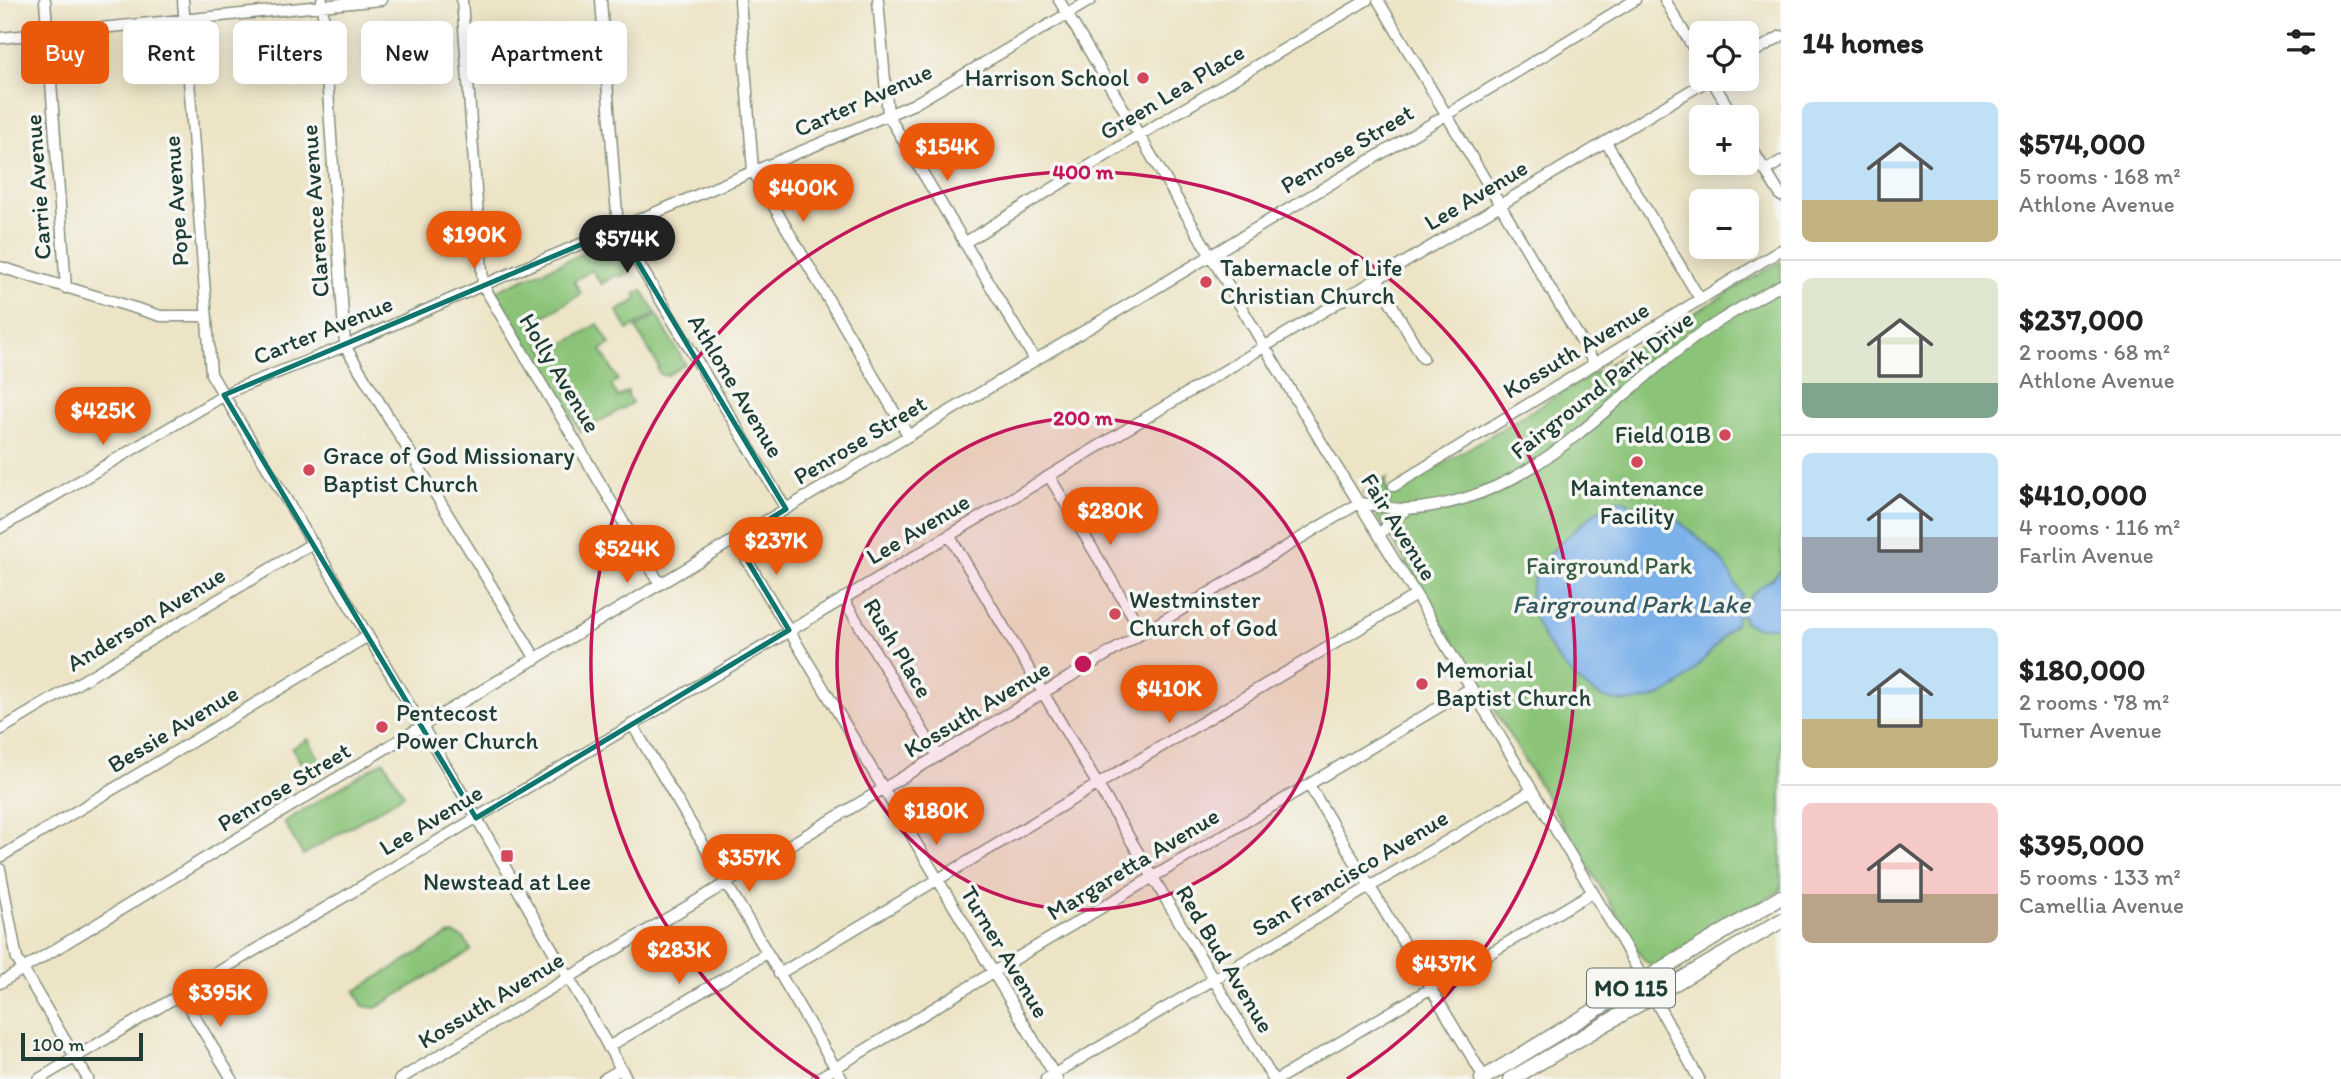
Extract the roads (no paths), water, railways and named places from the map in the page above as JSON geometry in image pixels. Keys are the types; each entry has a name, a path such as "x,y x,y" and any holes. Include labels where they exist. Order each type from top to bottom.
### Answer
{"main road":[{"name":"MO 115","path":"1484,1079 1781,897"},
{"name":"MO 115","path":"1511,1079 1781,921"},
{"path":"1652,997 1665,977 1708,949 1731,927"},
{"path":"1560,1051 1583,1029 1629,1000 1644,980"}],"street":[{"name":"Carrie Avenue","path":"45,0 46,21"},
{"name":"Pope Avenue","path":"183,0 210,369 564,967 624,1074"},
{"path":"109,27 322,3 381,0"},
{"name":"Holly Avenue","path":"462,0 483,285 660,584"},
{"name":"Athlone Avenue","path":"601,0 618,229 786,509"},
{"path":"740,0 753,171 908,435"},
{"path":"878,0 888,115 1035,360"},
{"name":"Fair Avenue","path":"1059,0 1593,892 1699,1079"},
{"name":"Carter Avenue","path":"0,528 223,395 345,346 926,98 1091,0"},
{"name":"Green Lea Place","path":"964,243 1139,135 1367,0"},
{"path":"1378,0 1595,363"},
{"name":"Penrose Street","path":"0,983 1635,0"},
{"path":"1665,0 1689,41"},
{"name":"Clarence Avenue","path":"322,3 345,346 536,659"},
{"path":"0,38 21,36"},
{"path":"1759,49 1781,36"},
{"name":"Carrie Avenue","path":"51,84 66,288"},
{"name":"Lee Avenue","path":"38,1079 1691,91"},
{"path":"1606,142 1700,299"},
{"path":"1759,161 1781,196"},
{"path":"1765,171 1781,162"},
{"name":"Kossuth Avenue","path":"1394,486 1781,250"},
{"path":"0,267 162,316 206,316"},
{"path":"1377,279 1423,358"},
{"name":"Fairground Park Drive","path":"1359,503 1407,509 1459,500 1490,490 1521,475 1559,450 1676,351 1781,285"},
{"path":"1049,476 1143,633"},
{"name":"Kossuth Avenue","path":"400,1079 1359,503"},
{"path":"1379,536 1390,522 1407,509"},
{"name":"Red Bud Avenue","path":"949,536 1275,1079"},
{"path":"735,540 789,630"},
{"name":"Anderson Avenue","path":"0,730 313,543"},
{"path":"779,974 1416,595"},
{"name":"Rush Place","path":"843,598 938,756"},
{"name":"Turner Avenue","path":"789,630 993,972 1052,1078"},
{"name":"Bessie Avenue","path":"0,857 368,636"},
{"name":"Margaretta Avenue","path":"817,1079 1471,688"},
{"path":"632,724 842,1079"},
{"path":"1309,785 1484,1079"},
{"name":"San Francisco Avenue","path":"1052,1078 1213,979 1531,791"},
{"path":"0,869 17,959 89,1079"},
{"path":"1275,1079 1593,892"},
{"path":"608,1046 767,953"},
{"path":"181,994 232,1079"},
{"path":"604,1079 624,1074"}],"water":[{"name":"Fairground Park Lake","path":"1618,500 1648,508 1656,503 1722,561 1742,594 1741,599 1748,601 1754,592 1781,569 1781,627 1755,627 1743,621 1744,616 1737,615 1735,624 1678,685 1663,695 1642,701 1605,698 1578,681 1565,668 1543,636 1535,620 1531,589 1537,571 1554,549 1595,512"}],"place":[{"name":"Harrison School","path":"1143,78"},
{"name":"Tabernacle of Life Christian Church","path":"1206,282"},
{"name":"Field 01B","path":"1725,435"},
{"name":"Maintenance Facility","path":"1637,462"},
{"name":"Grace of God Missionary Baptist Church","path":"309,470"},
{"name":"Westminster Church of God","path":"1115,614"},
{"name":"Memorial Baptist Church","path":"1422,684"},
{"name":"Pentecost Power Church","path":"382,727"},
{"name":"Newstead at Lee","path":"507,856"}],"park label":[{"name":"Fairground Park","path":"1609,566"}]}
